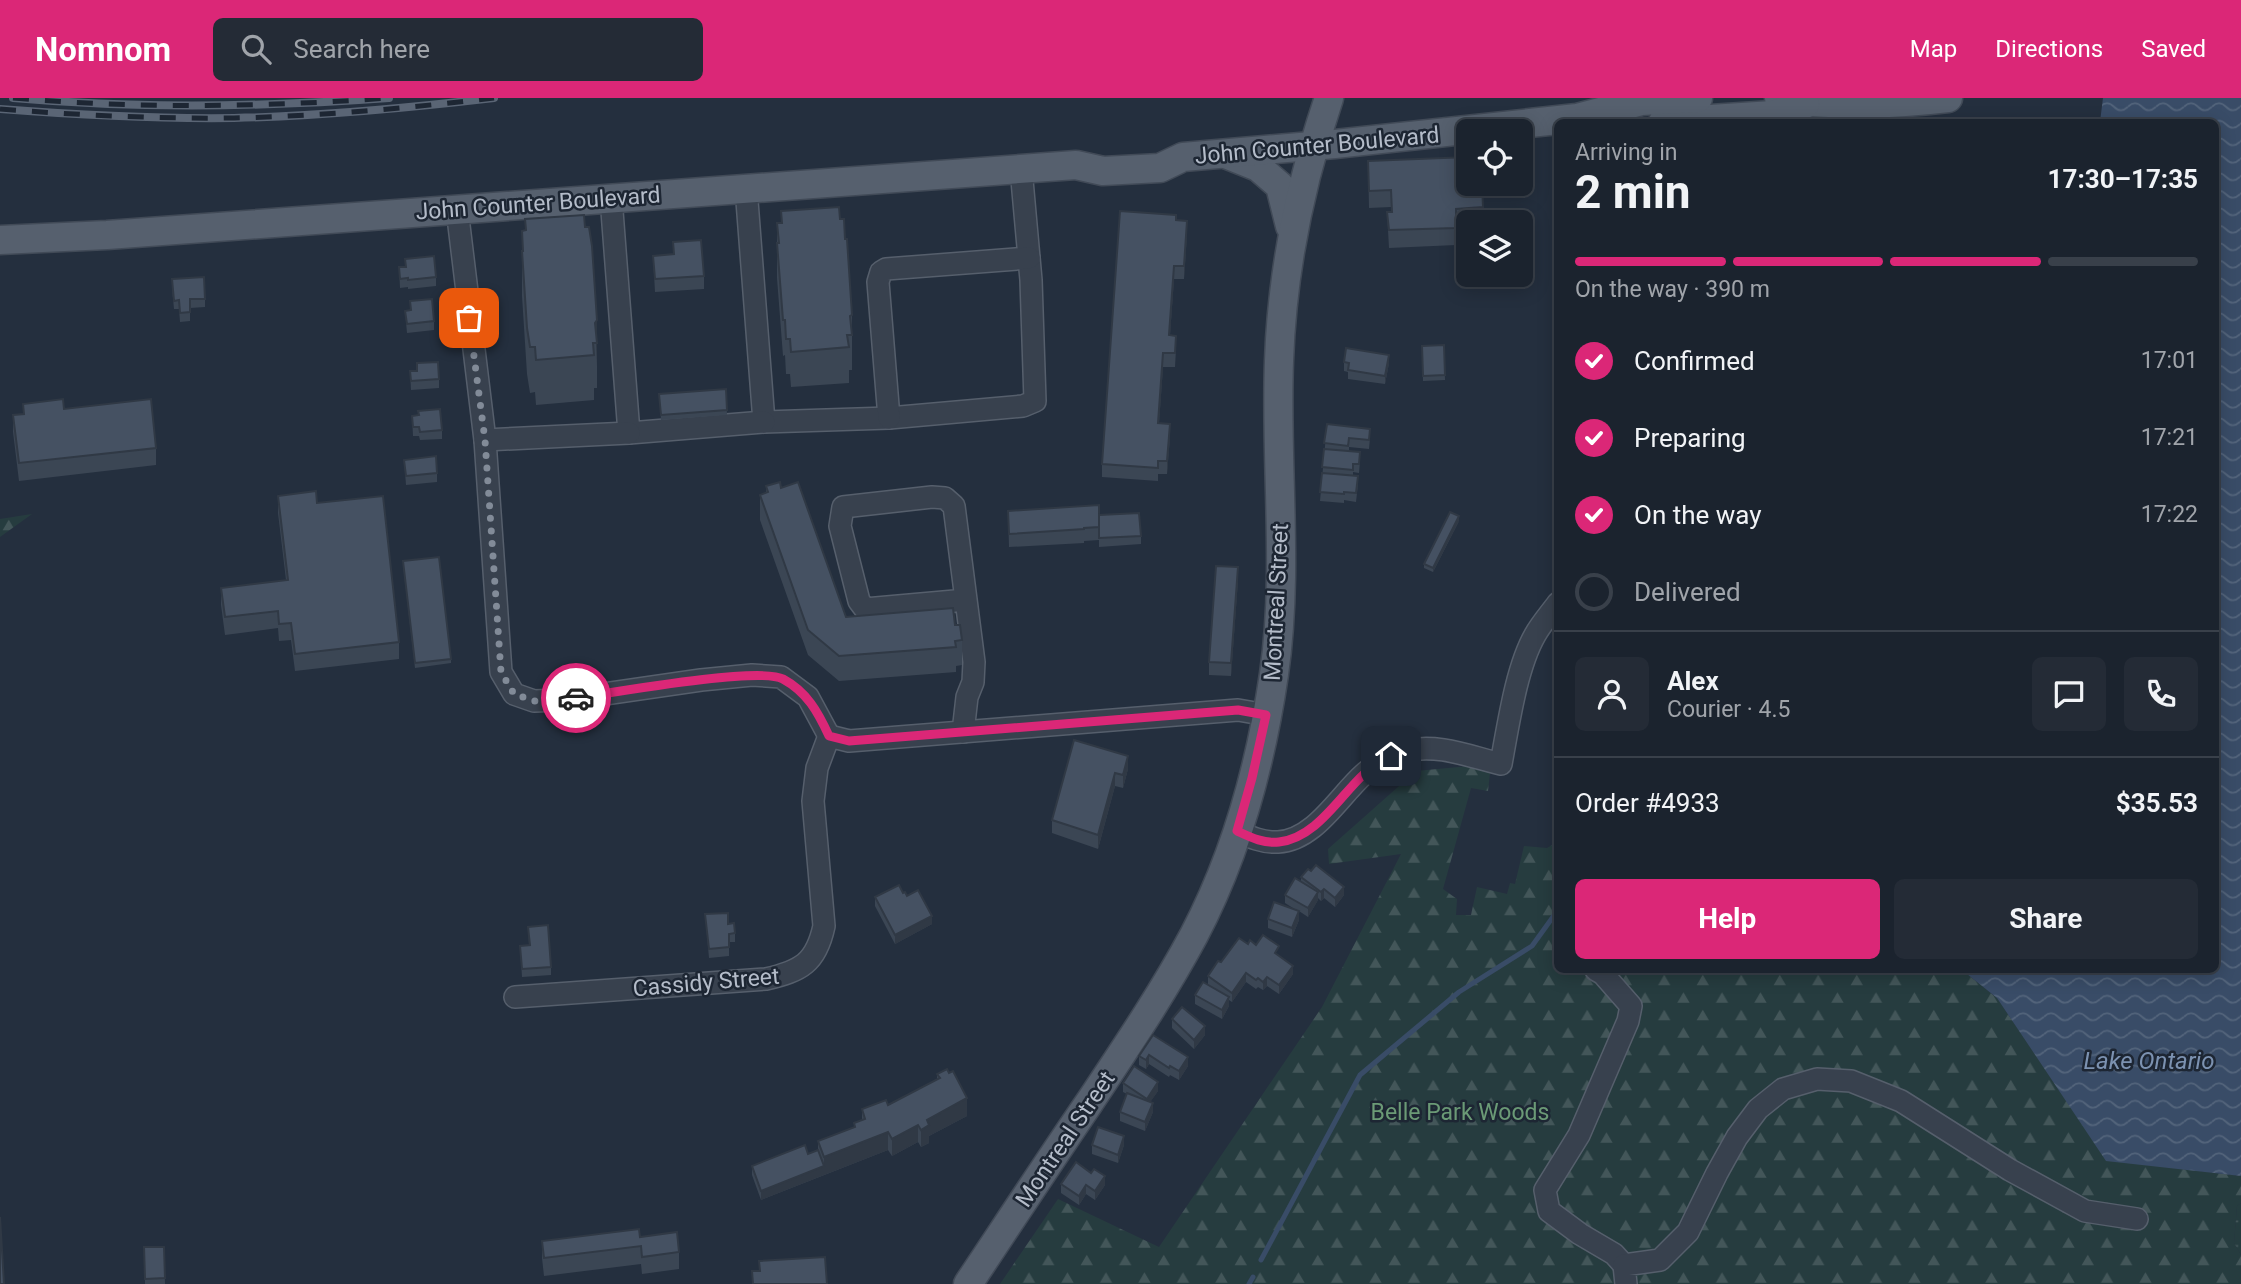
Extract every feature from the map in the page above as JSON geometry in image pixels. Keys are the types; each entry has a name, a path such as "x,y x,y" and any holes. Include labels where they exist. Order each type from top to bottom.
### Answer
{"main road":[{"name":"Montreal Street","path":"968,1284 1169,977 1194,934 1237,831 1252,778 1274,672 1280,568 1279,360 1286,270 1312,146 1329,98"},
{"name":"John Counter Boulevard","path":"1580,119 1642,101 1698,98"},
{"path":"1780,98 1808,103 1925,101 1948,98"},
{"path":"1682,119 1719,113 1773,115 1808,103"},
{"name":"John Counter Boulevard","path":"0,240 107,235 1076,165 1098,154 1160,150 1183,158 1554,122"},
{"path":"1226,154 1258,167 1280,186 1292,232"}],"street":[{"path":"485,440 629,433 764,422 889,418 1023,406 1035,401 1029,258 1021,169"},
{"path":"746,188 764,422"},
{"path":"611,198 629,433"},
{"path":"457,209 485,440 501,672 514,694 534,701 752,675 781,677 808,697 829,736 849,741 1238,710 1266,715"},
{"path":"889,418 878,282 881,272 886,269 1029,258"},
{"path":"963,732 967,697 973,682 974,662 954,506 945,498 932,497 843,507 841,526 859,601 865,609 878,610 966,600"},
{"path":"1237,831 1262,841 1280,842 1300,835 1320,820 1364,774 1385,759 1409,750 1449,751 1501,764 1528,651 1534,636 1554,608"},
{"name":"Cassidy Street","path":"515,997 766,979 793,973 810,960 820,946 824,926 813,801 817,768 829,736"},
{"path":"1601,973 1631,1006 1630,1014 1579,1135 1545,1190 1549,1211 1614,1254 1628,1278 1660,1260 1689,1232 1723,1161 1758,1109 1783,1089 1817,1079 1851,1080 1900,1101 2010,1170 2085,1211 2137,1219"}],"green space":[{"path":"32,514 0,537 0,519"},
{"name":"Belle Park Woods","path":"1491,764 1488,791 1471,788 1443,889 1457,899 1456,915 1471,915 1477,887 1507,894 1510,883 1515,884 1524,846 1547,848 1554,844 1554,973 1966,973 1997,998 2106,1160 2241,1176 2241,1203 2237,1206 2234,1243 2241,1255 2241,1284 1000,1284 1058,1199 1159,1247 1322,1007 1401,854 1329,864 1328,849 1416,771"},
{"path":"2241,1203 2241,1255 2234,1243 2237,1206"}],"water":[{"name":"Lake Ontario","path":"2103,98 2241,98 2241,1176 2106,1161 1997,998 1966,973 2219,973 2219,119 2100,119"}],"building":[{"path":"1456,157 1456,196 1483,196 1483,207 1456,209 1456,228 1389,230 1387,212 1392,212 1391,190 1369,191 1368,161"},
{"path":"839,207 847,239 852,315 852,335 847,335 849,347 791,352 790,339 786,339 783,320 777,223 782,223 781,211"},
{"path":"1120,211 1176,215 1176,220 1187,221 1184,266 1174,266 1169,335 1176,336 1175,353 1163,353 1158,423 1170,424 1167,461 1158,461 1158,468 1102,464"},
{"path":"584,215 592,246 597,320 594,355 536,360 535,347 530,347 527,328 522,251 525,219"},
{"path":"701,240 704,276 655,279 653,256 674,254 673,242"},
{"path":"434,256 436,277 400,279 399,267 406,267 405,259"},
{"path":"204,277 205,299 190,299 190,312 180,313 179,300 174,301 172,279"},
{"path":"432,299 434,321 407,324 405,311 411,310 410,301"},
{"path":"1444,345 1445,375 1423,376 1422,346"},
{"path":"1346,348 1389,355 1385,376 1348,370 1349,363 1344,362"},
{"path":"438,362 439,379 411,381 410,371 417,371 417,363"},
{"path":"726,389 727,410 661,415 659,394"},
{"path":"63,399 64,409 151,399 156,448 19,463 13,415 24,414 23,404"},
{"path":"440,409 442,430 420,432 419,427 413,427 412,416 419,415 418,411"},
{"path":"1327,424 1370,429 1369,440 1349,438 1348,446 1324,443"},
{"path":"1324,449 1360,452 1359,464 1353,464 1353,470 1322,467"},
{"path":"436,456 437,473 406,476 404,460"},
{"path":"1322,473 1358,476 1356,493 1320,492"},
{"path":"780,482 781,488 798,482 846,617 953,608 955,625 960,625 962,640 955,641 956,647 839,656 808,630 760,495 768,492 766,486"},
{"path":"316,491 317,503 383,496 399,642 295,654 291,623 279,624 278,611 225,617 221,588 288,580 278,496"},
{"path":"1099,505 1099,527 1009,534 1008,511"},
{"path":"1450,512 1459,516 1433,568 1424,564"},
{"path":"1139,513 1141,536 1099,538 1099,515"},
{"path":"439,557 451,659 415,663 403,561"},
{"path":"1216,566 1238,567 1231,663 1209,662"},
{"path":"1074,740 1128,756 1123,775 1115,773 1098,835 1052,820"},
{"path":"1316,865 1344,887 1335,898 1324,889 1321,892 1301,877"},
{"path":"1295,878 1318,892 1308,908 1285,895"},
{"path":"899,885 907,896 918,890 932,916 895,935 875,897"},
{"path":"1274,902 1299,911 1292,928 1268,919"},
{"path":"728,913 728,924 734,923 735,933 729,934 729,947 709,949 705,914"},
{"path":"548,925 551,967 522,969 520,946 530,945 528,927"},
{"path":"1263,935 1279,946 1275,953 1293,966 1279,985 1267,977 1263,982 1246,973 1232,993 1208,976 1239,938 1248,944 1250,940 1256,945"},
{"path":"1203,982 1229,997 1222,1010 1195,995"},
{"path":"1182,1007 1205,1026 1194,1040 1172,1019"},
{"path":"1153,1035 1188,1057 1179,1071 1149,1055 1146,1060 1139,1056"},
{"path":"1134,1066 1158,1082 1147,1099 1123,1083"},
{"path":"947,1069 949,1073 953,1071 967,1098 927,1120 929,1125 921,1130 918,1125 892,1139 888,1132 824,1157 818,1141 855,1127 854,1123 865,1119 862,1109 886,1100 888,1105 940,1078 937,1074"},
{"path":"1127,1093 1153,1103 1145,1122 1120,1112"},
{"path":"1098,1127 1124,1136 1118,1155 1092,1145"},
{"path":"805,1145 808,1154 818,1150 824,1166 761,1191 752,1166"},
{"path":"1076,1162 1091,1173 1094,1169 1105,1176 1095,1191 1086,1185 1079,1196 1061,1184"},
{"path":"0,1217 4,1284 0,1284"},
{"path":"639,1229 640,1237 677,1232 679,1252 642,1257 641,1246 544,1258 542,1241"},
{"path":"144,1247 164,1247 165,1278 145,1279"},
{"path":"825,1257 827,1284 753,1284 752,1271 760,1271 759,1261"}],"waterway":[{"path":"1261,1260 1360,1075 1459,992 1532,946 1554,916"},
{"path":"1249,1284 1253,1277"}],"railway":[{"path":"13,98 201,106 389,98"},
{"path":"0,109 117,116 234,118 364,111 494,98"}],"way so far":[{"path":"469,318 485,440 501,672 514,694 534,701 576,698"}],"route":[{"path":"576,698 701,680 752,675 781,677 808,697 829,736 849,741 1238,710 1266,715 1237,831 1262,841 1280,842 1300,835 1320,820 1364,774 1391,756"}]}
